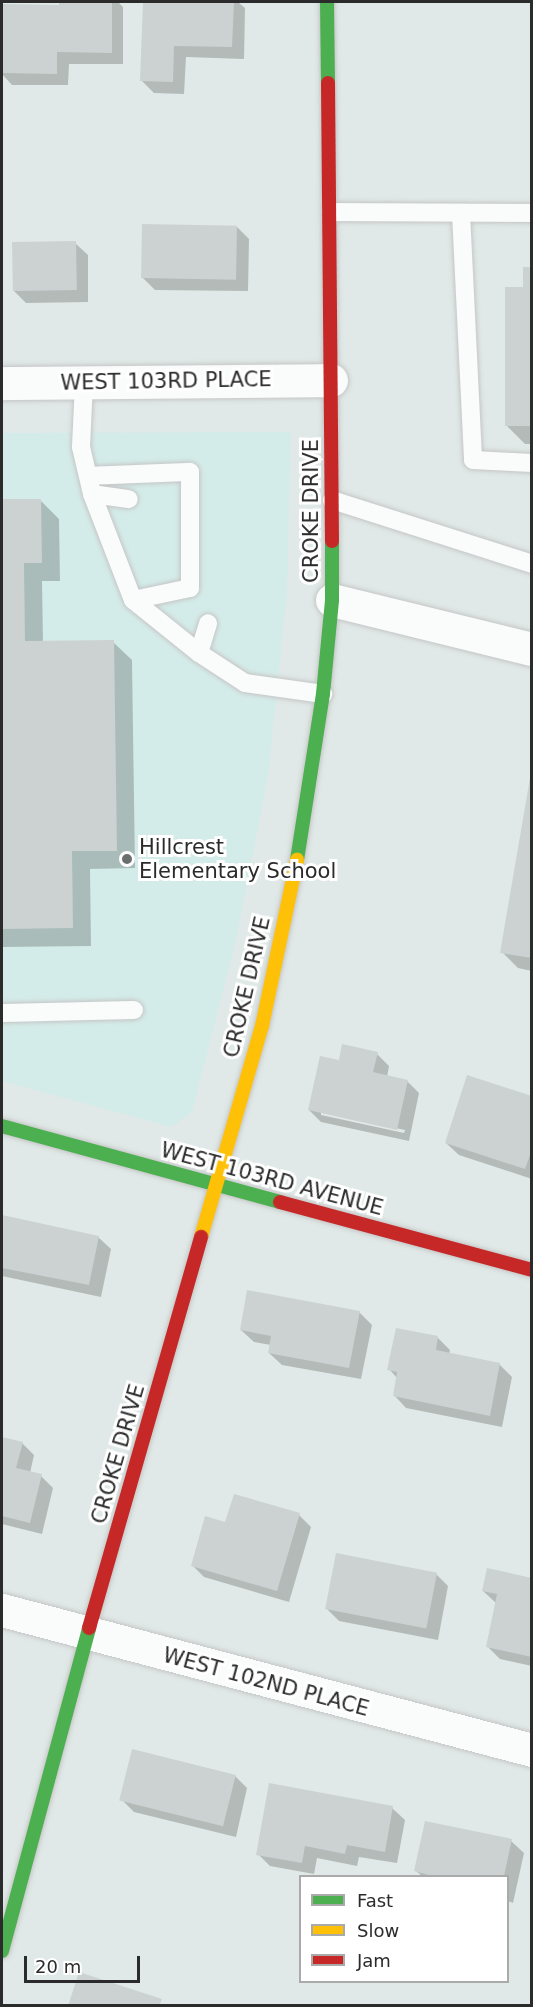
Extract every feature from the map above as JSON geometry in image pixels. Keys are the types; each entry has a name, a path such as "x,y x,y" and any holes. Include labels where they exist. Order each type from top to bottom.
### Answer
{"street":[{"name":"CROKE DRIVE","path":"2,1951 88,1633 262,1026 305,824 323,694 332,600 331,212 327,2"},
{"name":"WEST 103RD PLACE","path":"2,383 331,380"},
{"path":"332,600 531,649"},
{"name":"WEST 103RD AVENUE","path":"2,1126 531,1270"},
{"name":"WEST 102ND PLACE","path":"2,1610 531,1750"}],"lane":[{"path":"331,212 531,213"},
{"path":"462,213 473,460 531,463"},
{"path":"84,383 81,447 92,495 133,600 199,653 245,683 323,694"},
{"path":"89,476 190,471 190,588 133,600"},
{"path":"92,495 129,499"},
{"path":"332,500 531,564"},
{"path":"199,653 208,623"},
{"path":"2,1013 134,1010"}],"shaded area":[{"name":"Hillcrest Elementary School","path":"291,432 287,593 268,777 236,940 192,1112 171,1127 2,1081 2,433"}],"building":[{"path":"59,2 112,2 112,53 57,52 57,74 2,73 2,4 59,5"},
{"path":"143,2 234,2 232,47 174,46 173,82 140,81"},
{"path":"142,224 237,226 236,280 141,278"},
{"path":"76,241 77,290 13,291 12,242"},
{"path":"523,267 532,267 532,426 505,426 505,287 523,287"},
{"name":"Hillcrest Elementary School","path":"2,499 41,499 42,563 24,563 25,641 114,640 117,851 72,851 73,928 2,929"},
{"path":"530,778 532,778 532,958 500,953"},
{"path":"342,1044 378,1052 373,1072 408,1080 397,1130 308,1110 320,1056 339,1060"},
{"path":"467,1075 532,1096 532,1149 525,1169 445,1143"},
{"path":"2,1215 99,1236 89,1285 2,1268"},
{"path":"247,1290 360,1311 349,1368 268,1353 271,1336 240,1330"},
{"path":"396,1328 438,1336 436,1350 500,1363 490,1416 393,1396 397,1372 387,1370"},
{"path":"2,1437 23,1442 16,1468 42,1474 30,1523 2,1516"},
{"path":"234,1494 300,1513 277,1591 191,1566 205,1516 225,1522"},
{"path":"336,1553 437,1573 426,1629 325,1609"},
{"path":"487,1568 532,1578 532,1657 486,1647 497,1594 482,1591"},
{"path":"132,1749 236,1775 223,1826 119,1800"},
{"path":"269,1783 393,1806 385,1852 347,1845 345,1854 305,1846 302,1863 256,1855"},
{"path":"425,1821 512,1839 504,1875 428,1875 414,1871"},
{"path":"79,1972 162,1999 159,2006 68,2006"}],"traffic: fast":[{"path":"327,2 328,83"},
{"path":"297,860 323,694 332,600 332,541"},
{"path":"2,1126 280,1202"},
{"path":"2,1951 89,1628"}],"traffic: slow":[{"path":"201,1237 262,1026 297,860"}],"traffic: jam":[{"path":"328,83 332,541"},
{"path":"280,1202 532,1270"},
{"path":"89,1628 201,1237"}],"place":[{"name":"Hillcrest Elementary School","path":"127,859"}]}
